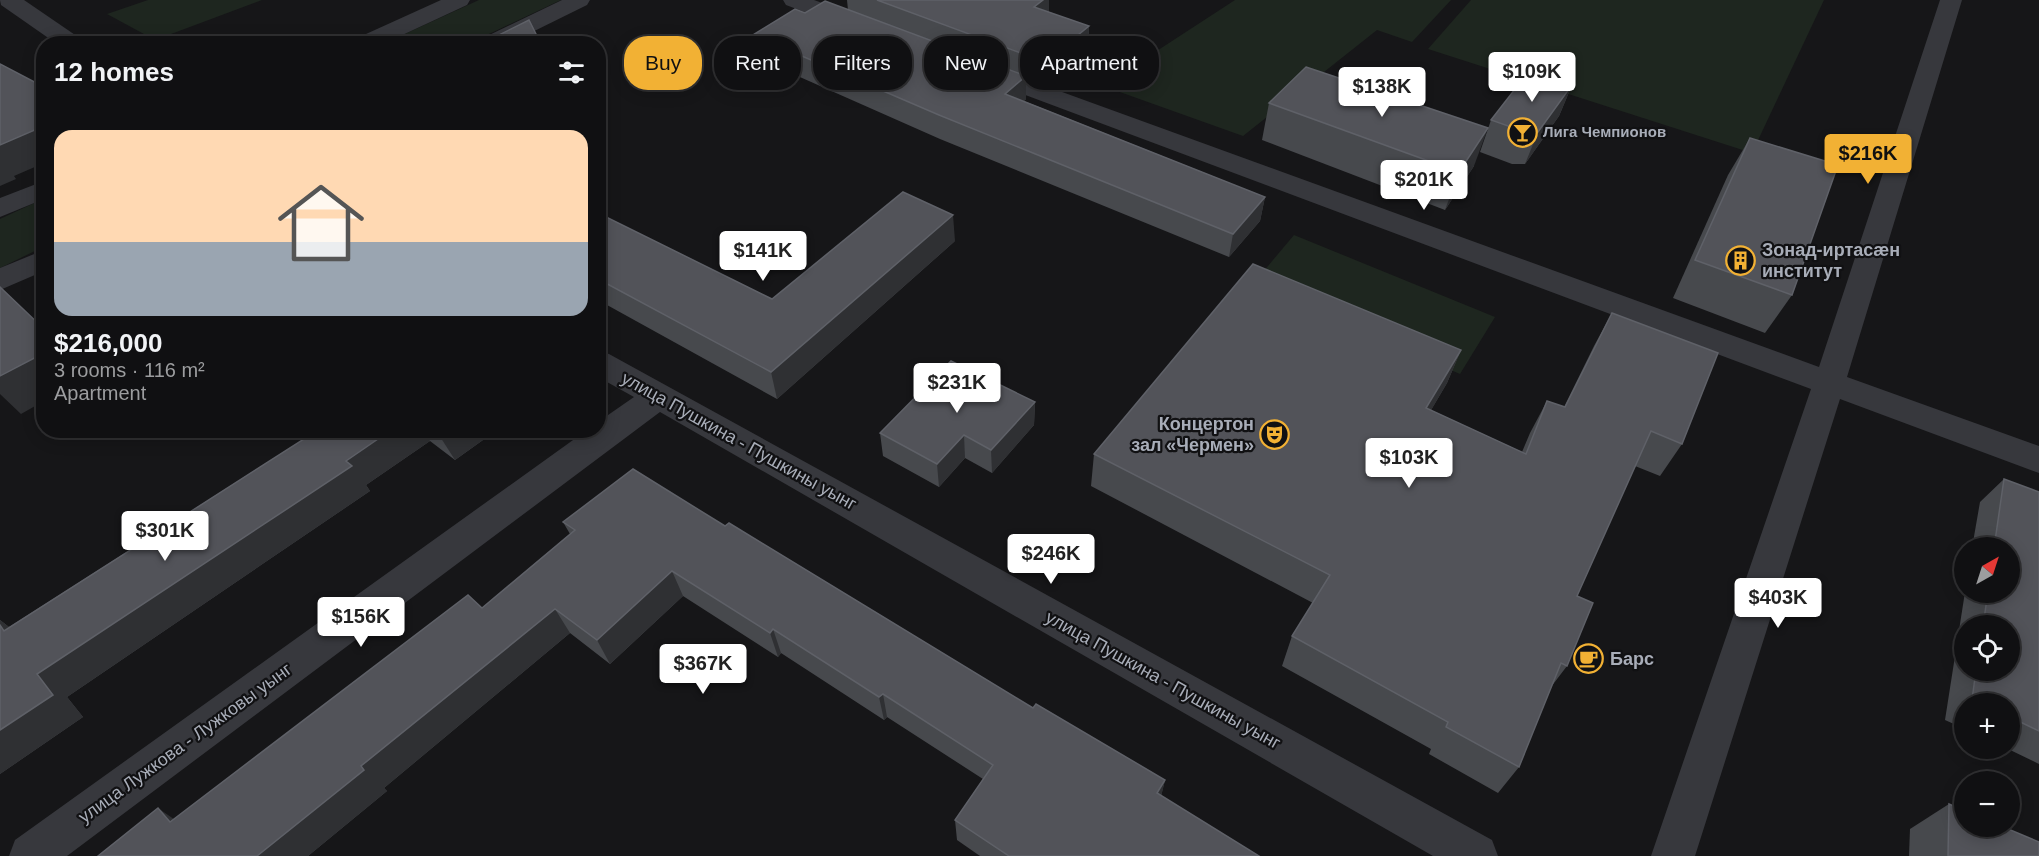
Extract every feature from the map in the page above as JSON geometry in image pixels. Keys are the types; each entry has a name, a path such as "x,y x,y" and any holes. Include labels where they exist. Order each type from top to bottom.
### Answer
{"street":[{"path":"9,0 61,36"},
{"path":"380,36 459,0"},
{"path":"505,36 579,0"},
{"path":"794,0 882,34"},
{"path":"1673,856 1829,384 1951,0"},
{"path":"1008,81 2039,460"},
{"path":"0,208 36,192"},
{"path":"0,280 36,263"},
{"name":"улица Пушкина - Пушкины уынг","path":"606,367 1476,856"},
{"name":"улица Лужкова - Лужковы уынг","path":"606,434 658,396"},
{"name":"улица Лужкова - Лужковы уынг","path":"31,856 601,438"}],"shaded area":[{"path":"148,0 262,0 166,36 148,36 107,14"},
{"path":"479,0 561,0 485,36 400,36"},
{"path":"1235,0 1451,0 1412,42 1377,30 1243,136 1114,90 1159,90 1159,50"},
{"path":"1471,0 1824,0 1752,153 1428,49"},
{"path":"36,202 36,250 0,268 0,219"},
{"path":"1294,235 1495,317 1460,374 1252,285"}],"building":[{"path":"877,0 1043,0 1034,7 1089,26 1077,36 1020,36 1020,53 1008,48 1008,36 975,36"},
{"path":"825,1 924,38 924,90 1008,90 1008,69 1020,74 1020,81 1005,94 1265,197 1233,234 881,90 912,90 912,36 813,36 813,61 801,56 801,36 753,35 795,9 805,13"},
{"path":"529,20 537,36 497,36"},
{"path":"0,64 36,83 36,129 0,145"},
{"path":"1306,67 1488,128 1459,172 1269,103"},
{"path":"1529,71 1572,85 1538,132 1525,132 1491,120"},
{"path":"1750,138 1838,165 1792,295 1695,260"},
{"path":"903,192 953,215 771,372 606,283 606,217 772,299"},
{"path":"1253,264 1461,350 1426,408 1526,454 1547,401 1565,407 1612,313 1718,353 1682,444 1651,431 1577,596 1593,603 1567,666 1561,663 1519,767 1446,727 1448,722 1292,636 1330,575 1094,454"},
{"path":"0,287 36,321 36,357 0,376"},
{"path":"951,361 1035,402 991,450 964,435 937,464 880,433"},
{"path":"306,438 379,438 346,461 352,466 37,674 53,695 0,730 0,625 4,631"},
{"path":"633,469 725,526 729,523 1033,708 1036,704 1165,780 1157,793 1259,856 1009,856 955,820 993,765 883,694 879,697 773,629 770,633 672,571 597,640 555,609 361,766 364,770 257,856 98,856 158,808 170,822 468,595 482,608 575,530 563,522"},
{"path":"2004,479 2039,492 2039,731 2020,722 2020,693 1973,693 1975,681 2020,681 2020,615 1985,615 1986,603 2020,603 2020,537 1996,537"},
{"path":"1949,804 1954,806 1954,837 2020,837 2020,834 2039,842 2039,856 1948,856"}],"place":[{"name":"Лига Чемпионов","path":"1522,132"},
{"name":"Зонад-иртасæн институт","path":"1741,260"},
{"name":"Концертон зал «Чермен»","path":"1275,434"},
{"name":"Барс","path":"1589,659"}]}
